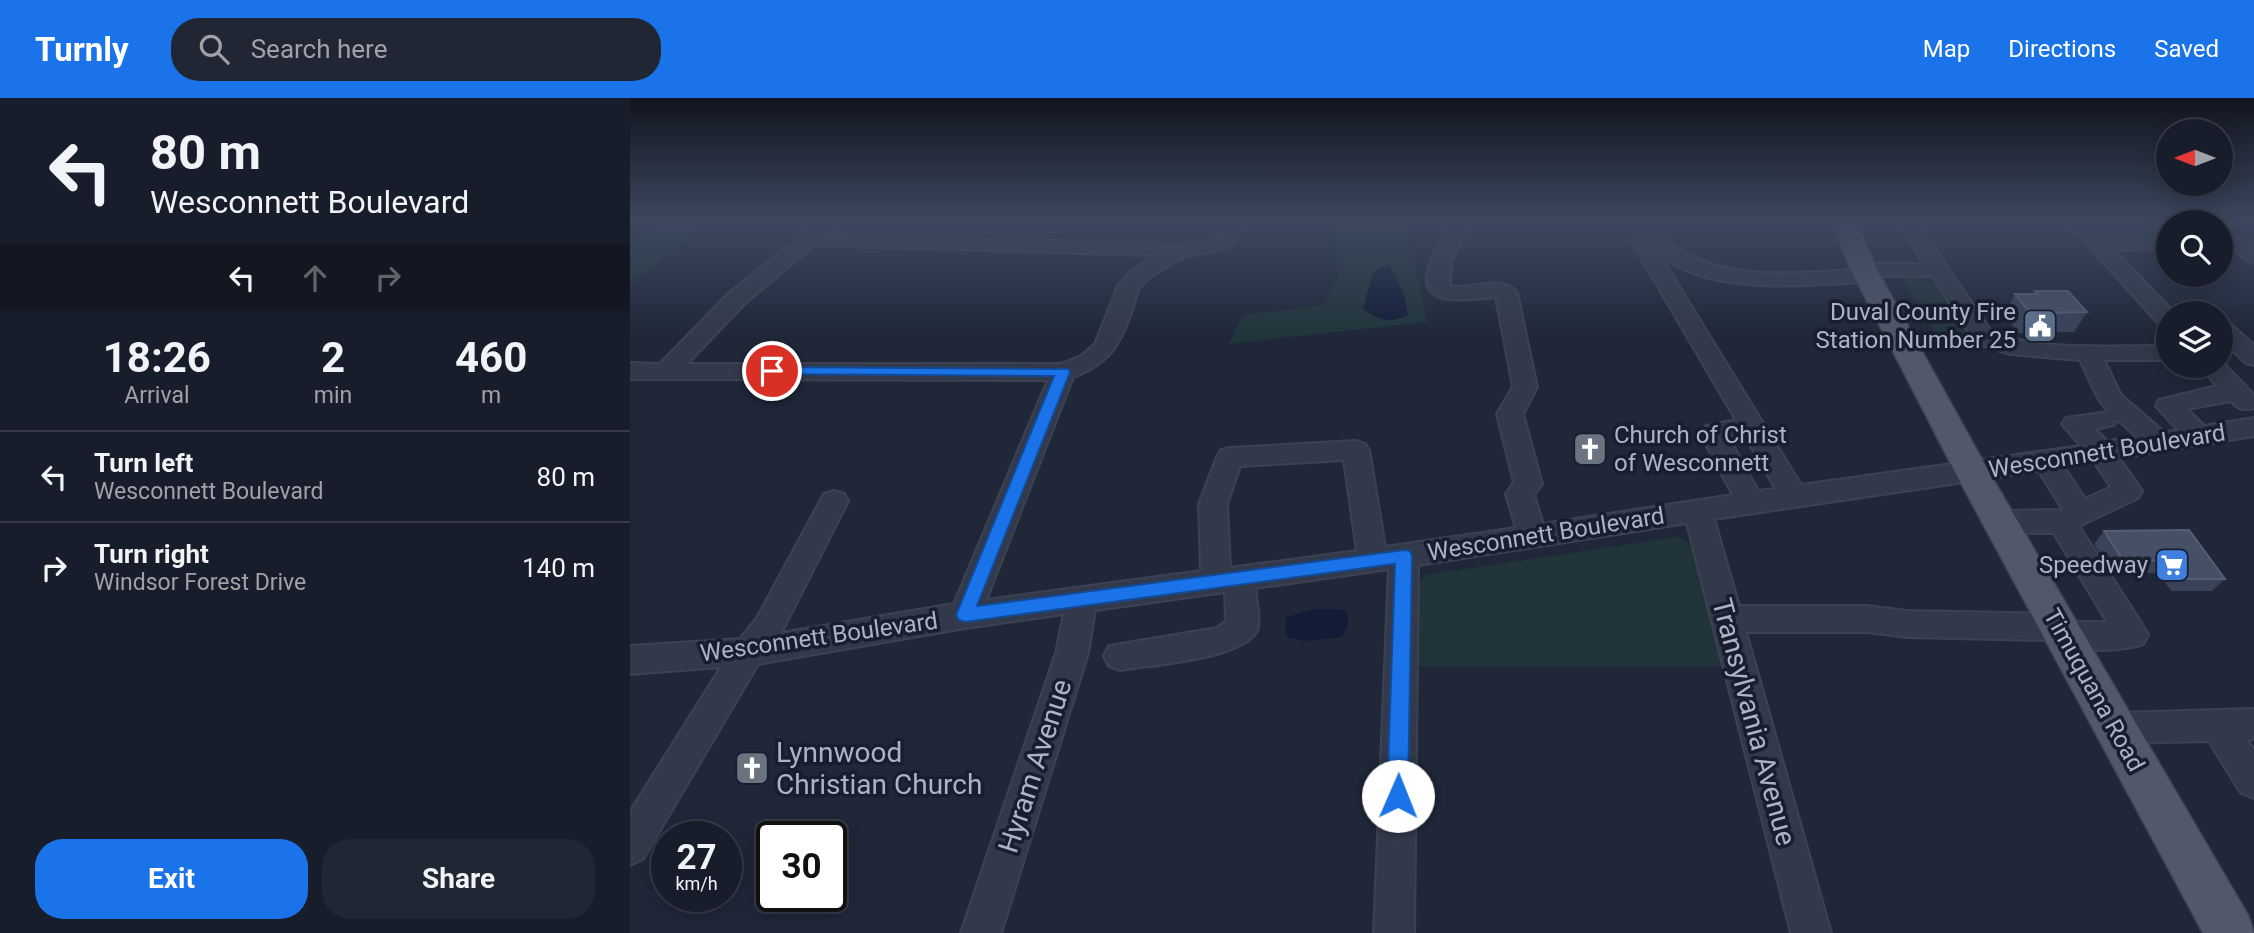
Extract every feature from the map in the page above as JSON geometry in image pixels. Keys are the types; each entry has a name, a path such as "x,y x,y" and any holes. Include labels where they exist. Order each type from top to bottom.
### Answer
{"main road":[{"name":"Timuquana Road","path":"1860,261 1972,472 2230,933"}],"street":[{"path":"666,371 736,299 783,261"},
{"path":"630,371 1063,372 1085,365 1099,356 1109,343 1130,284 1161,261"},
{"path":"1440,261 1437,280 1440,289 1450,294 1499,290 1506,293 1525,387 1510,414 1528,484 1520,494 1533,536"},
{"path":"1657,261 1794,496"},
{"path":"1688,261 1718,272 1766,278 1937,270"},
{"path":"1931,261 1984,338 2010,347 2089,354 2156,353"},
{"path":"2113,261 2156,306"},
{"path":"2233,339 2254,358"},
{"path":"2089,354 2111,400 2115,415 2148,444"},
{"path":"965,615 1063,372"},
{"path":"2223,378 2245,401"},
{"path":"2199,436 2168,406 2212,395 2245,401"},
{"path":"2000,522 2071,518 2128,491 2101,451 2075,424 2115,415"},
{"path":"1751,426 1715,432 1715,437 1751,503"},
{"name":"Wesconnett Boulevard","path":"630,660 748,652 965,615 1388,558 1794,496 1972,472 2254,427"},
{"path":"1120,656 1224,640 1242,627 1228,579 1213,504 1230,457 1356,450 1388,558 1394,933"},
{"path":"1726,619 1867,619 1907,624 2132,635 2071,518 2046,460"},
{"path":"630,846 748,652 768,627 834,501"},
{"name":"Transylvania Avenue","path":"1698,511 1811,933"},
{"name":"Hyram Avenue","path":"981,933 1072,653 1083,598"},
{"path":"2115,727 2254,724"},
{"path":"2218,725 2254,781"}],"shaded area":[{"path":"630,261 661,261 630,285"},
{"path":"1336,261 1414,261 1427,322 1228,344 1244,315 1322,305 1338,278"},
{"path":"1914,277 1934,285 1950,300 1975,338 1937,337 1903,279"},
{"path":"1677,537 1687,542 1698,554 1727,666 1414,666 1414,605 1425,575"}],"water":[{"path":"1389,264 1403,291 1408,315 1390,320 1374,316 1363,309 1373,272"},
{"path":"1313,609 1342,609 1347,613 1348,626 1342,637 1304,641 1289,638 1285,631 1287,617"}],"building":[{"path":"2035,291 2068,291 2087,312 2030,313 2015,294 2038,294"},
{"path":"2189,530 2225,579 2184,579 2171,561 2123,560 2104,531"}],"place":[{"name":"Duval County Fire Station Number 25","path":"2040,326"},
{"name":"Church of Christ of Wesconnett","path":"1590,449"},
{"name":"Speedway","path":"2172,565"},
{"name":"Lynnwood Christian Church","path":"752,768"}],"route":[{"path":"772,371 1063,372 965,615 1404,556 1398,796"}]}
